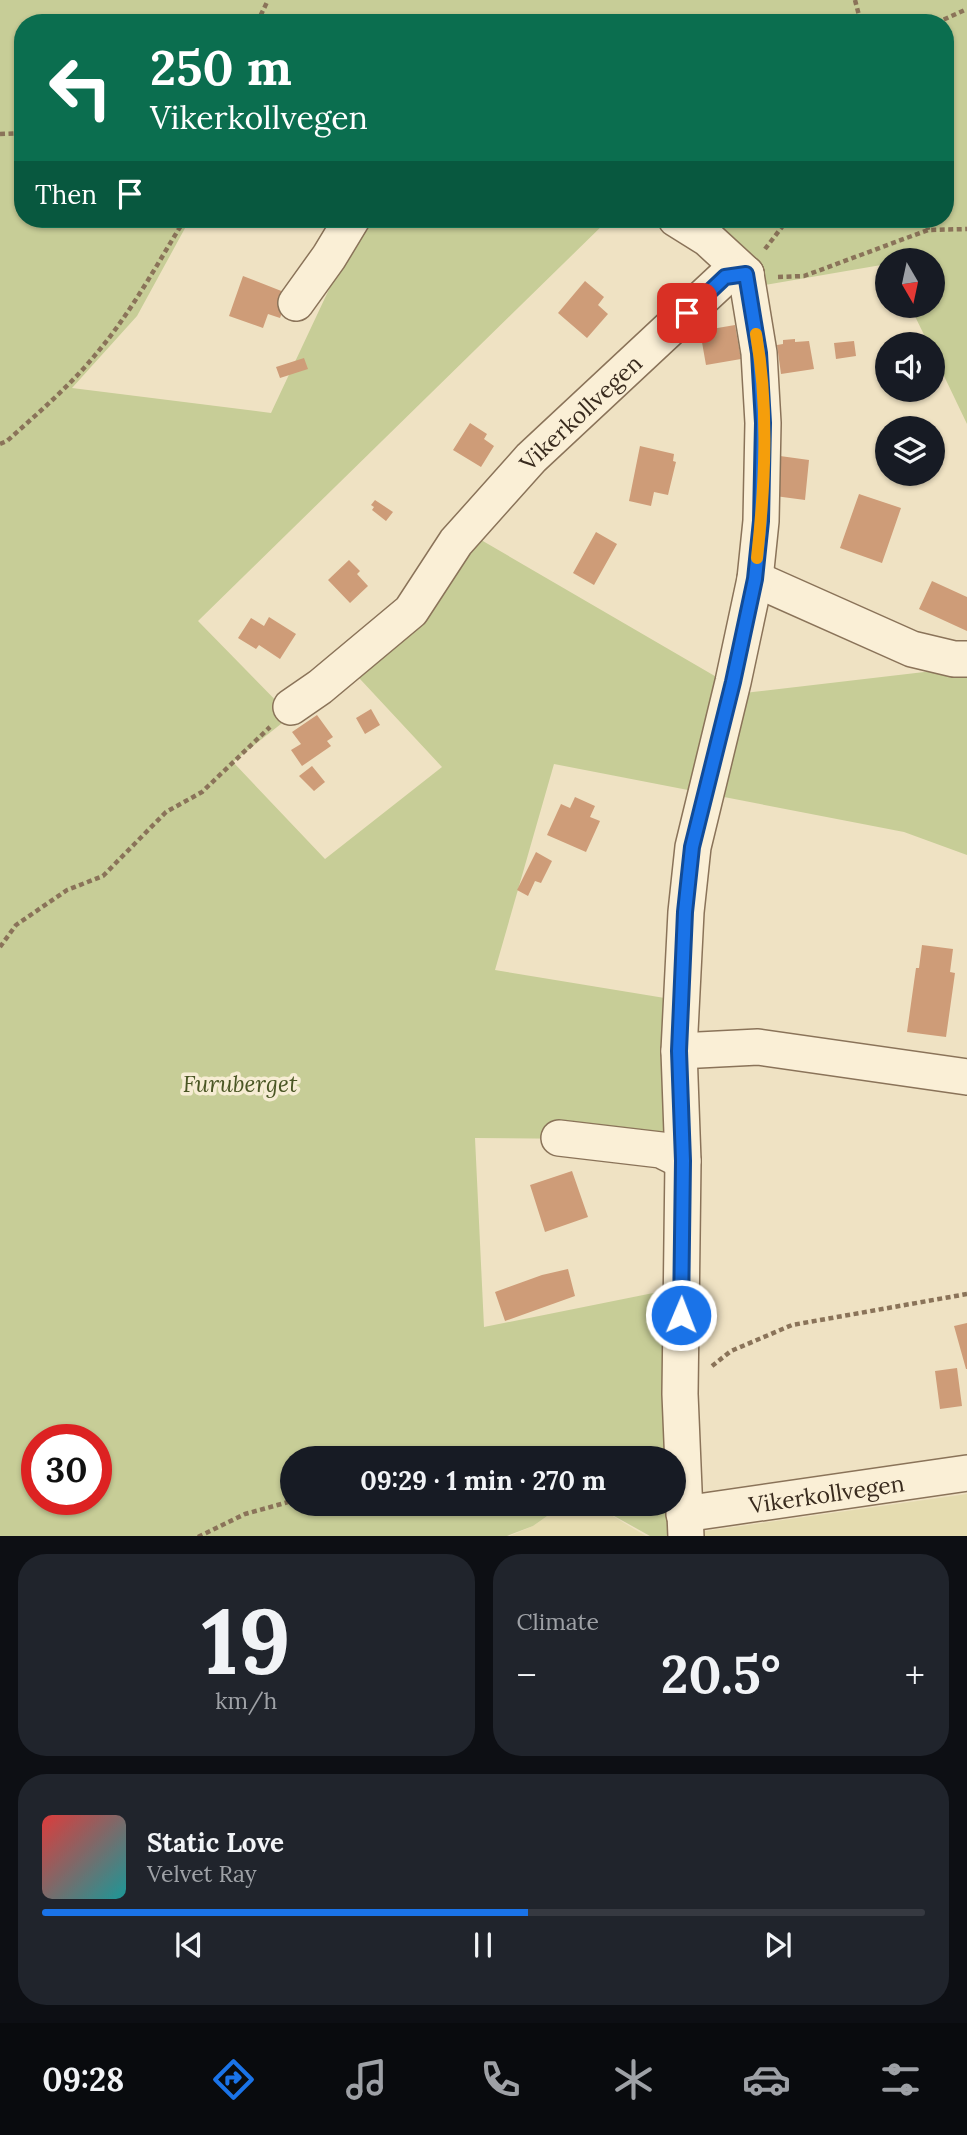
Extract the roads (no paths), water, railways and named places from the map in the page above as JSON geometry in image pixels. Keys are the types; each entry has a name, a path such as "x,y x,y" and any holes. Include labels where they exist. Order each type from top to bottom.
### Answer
{"street":[{"path":"296,303 346,228"},
{"path":"690,228 708,239 746,274"},
{"name":"Vikerkollvegen","path":"291,707 320,687 411,611 456,542 531,458 725,277 746,274 759,353 763,423 761,521 755,579 733,682 692,847 685,912 679,1051 683,1161 680,1394 685,1525 967,1473"},
{"path":"755,579 912,649 954,659 967,659"},
{"path":"679,1051 758,1046 967,1077"},
{"path":"559,1138 661,1150 683,1161"}],"park label":[{"name":"Furuberget","path":"240,1083"}]}
